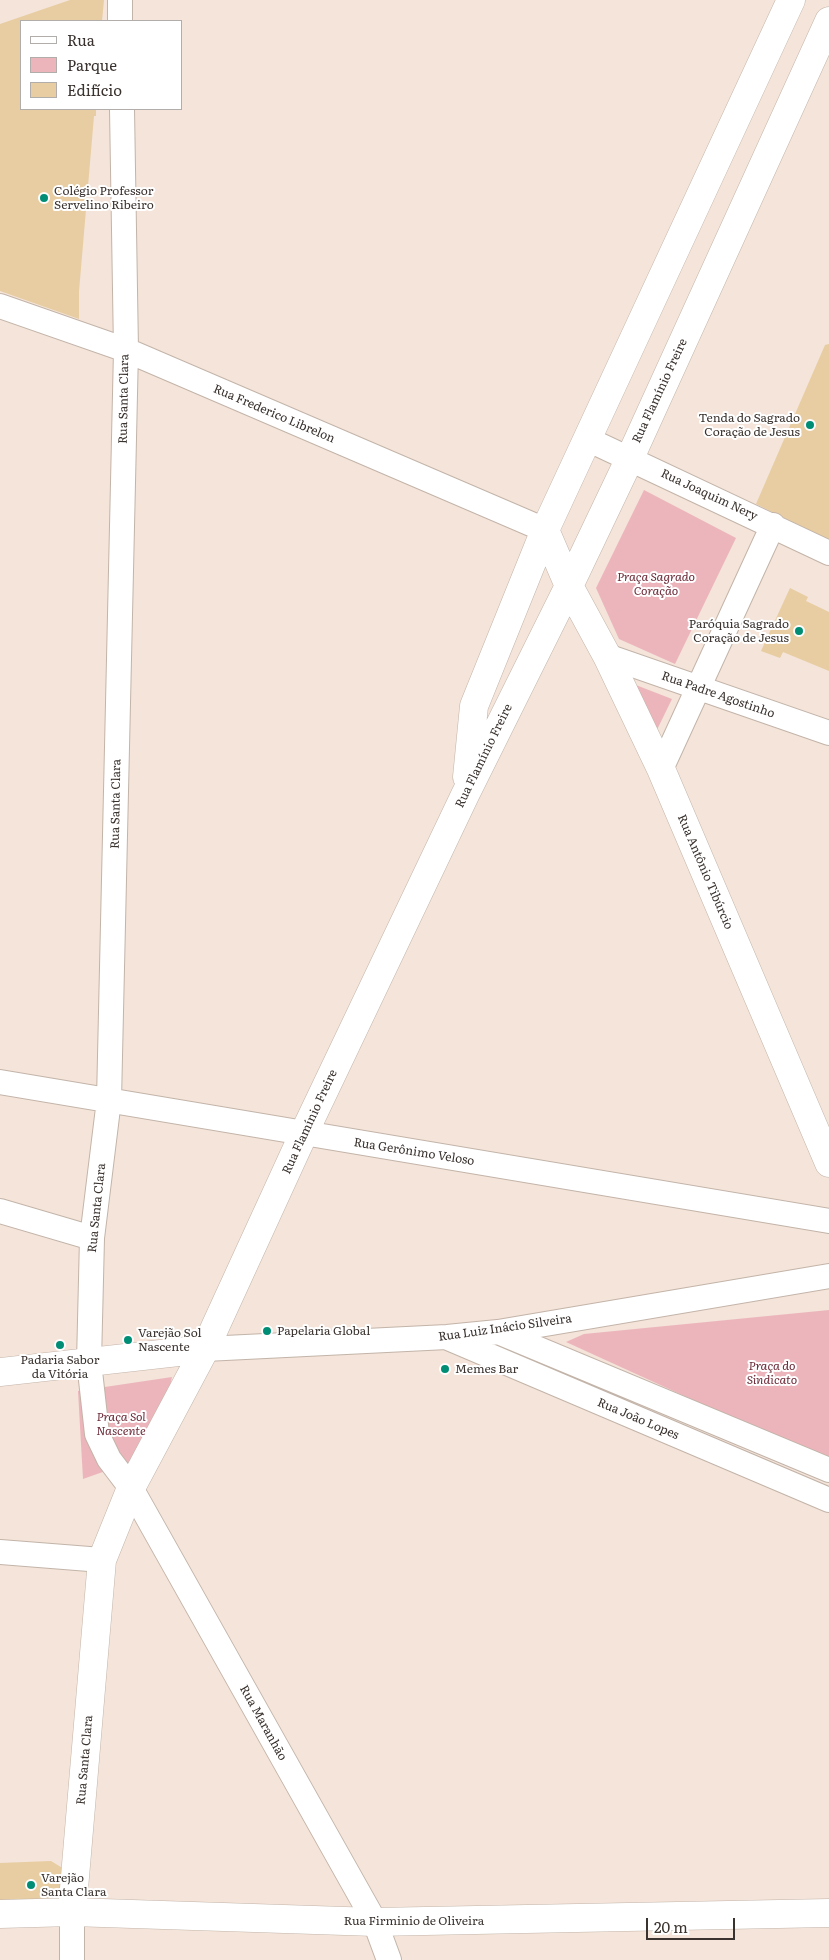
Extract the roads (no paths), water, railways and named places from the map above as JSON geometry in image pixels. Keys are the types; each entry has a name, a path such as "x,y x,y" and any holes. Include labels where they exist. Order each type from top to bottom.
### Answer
{"street":[{"path":"120,0 120,20"},
{"path":"465,794 474,706 545,530 791,0"},
{"name":"Rua Flamínio Freire","path":"131,1488 205,1349 304,1133 465,794 569,586 630,458 829,21"},
{"name":"Rua Santa Clara","path":"72,1960 72,1912 102,1560 131,1488 109,1460 97,1434 89,1362 92,1238 109,1100 126,350 122,110"},
{"name":"Rua Frederico Librelon","path":"0,306 126,350 545,530"},
{"name":"Rua Joaquim Nery","path":"587,439 829,553"},
{"path":"662,769 773,525"},
{"name":"Rua Antônio Tibúrcio","path":"545,530 569,586 607,656 662,769 829,1163"},
{"name":"Rua Padre Agostinho","path":"607,656 829,733"},
{"name":"Rua Gerônimo Veloso","path":"0,1082 829,1221"},
{"path":"0,1212 92,1238"},
{"name":"Rua Luiz Inácio Silveira","path":"0,1372 205,1349 447,1337 498,1332 829,1276"},
{"path":"498,1332 829,1470"},
{"name":"Rua João Lopes","path":"447,1337 829,1500"},
{"name":"Rua Maranhão","path":"131,1488 375,1922 389,1960"},
{"path":"0,1552 102,1560"},
{"name":"Rua Firminio de Oliveira","path":"0,1914 72,1912 375,1922 829,1913"}],"place":[{"name":"Colégio Professor Servelino Ribeiro","path":"44,198"},
{"name":"Tenda do Sagrado Coração de Jesus","path":"810,425"},
{"name":"Paróquia Sagrado Coração de Jesus","path":"799,631"},
{"name":"Papelaria Global","path":"267,1331"},
{"name":"Varejão Sol Nascente","path":"128,1340"},
{"name":"Padaria Sabor da Vitória","path":"60,1345"},
{"name":"Memes Bar","path":"445,1369"},
{"name":"Varejão Santa Clara","path":"31,1885"}],"park label":[{"name":"Praça Sagrado Coração","path":"656,584"},
{"name":"Praça do Sindicato","path":"772,1373"},
{"name":"Praça Sol Nascente","path":"121,1424"}]}
